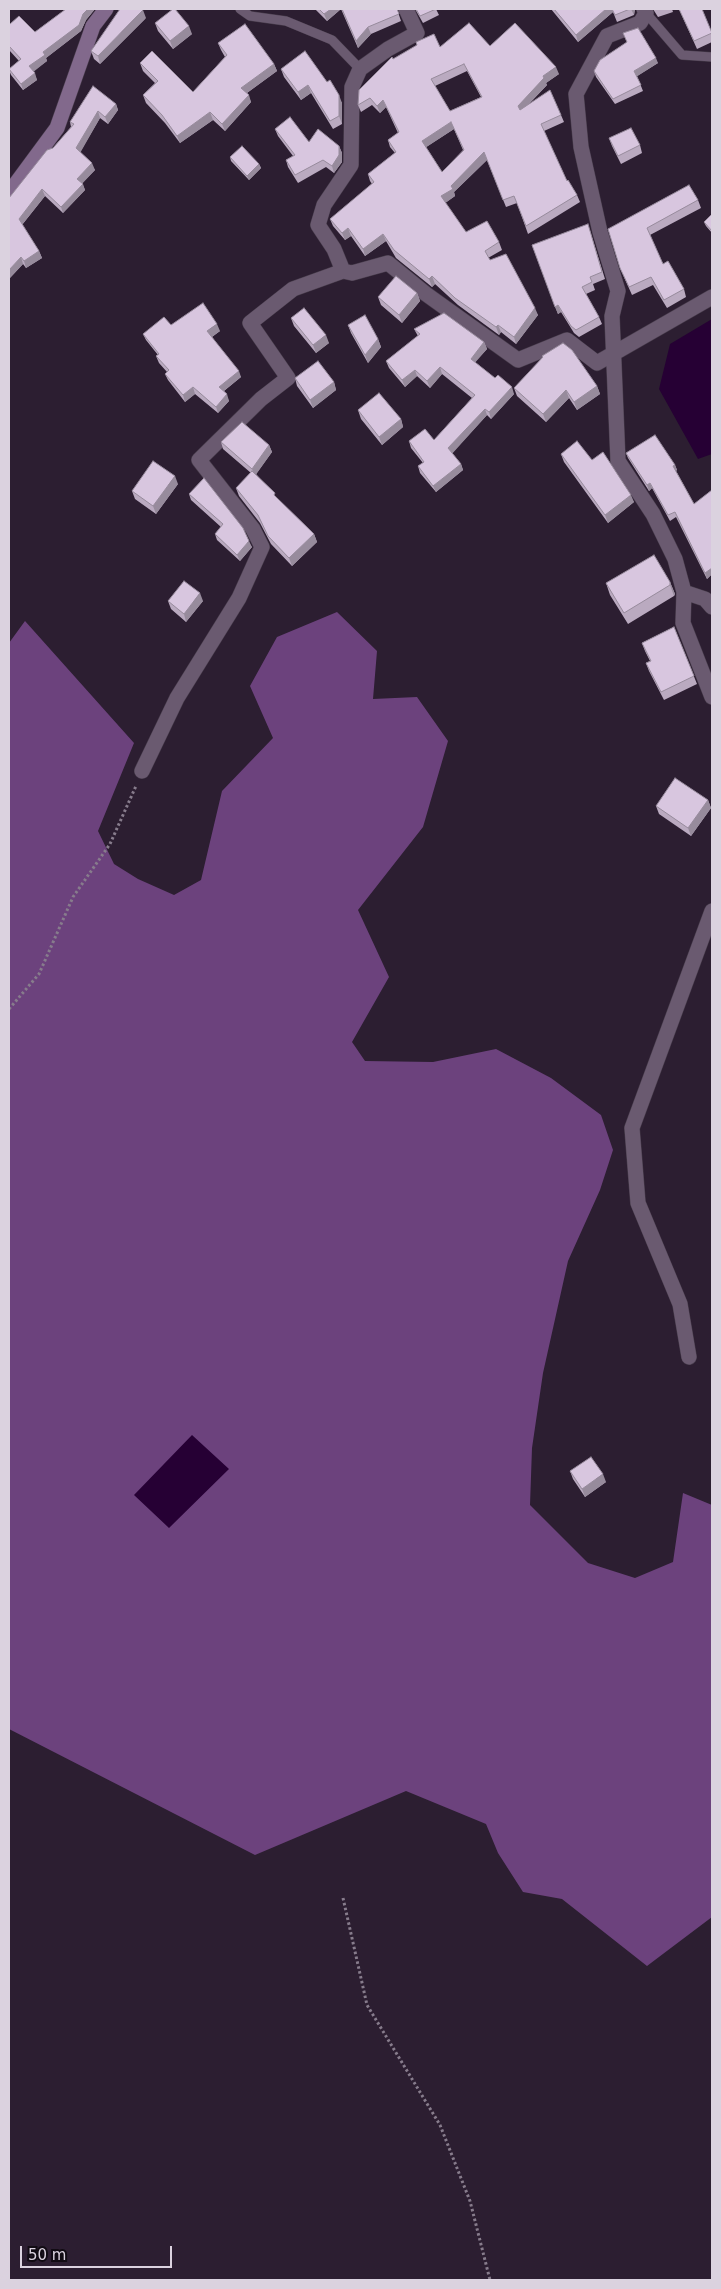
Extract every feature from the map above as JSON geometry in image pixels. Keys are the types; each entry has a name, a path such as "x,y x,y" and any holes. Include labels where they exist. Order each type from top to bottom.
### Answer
{"street":[{"path":"9,193 57,128 93,26 106,9"},
{"path":"343,271 334,248 318,225 324,205 352,165 352,87 360,69 388,49 417,33 406,9"},
{"path":"645,11 640,23 607,36 576,94 581,147 600,232 618,291 612,316 618,461 654,514 675,559 684,592 683,623 712,696"},
{"path":"142,771 178,698 239,598 262,547 253,529 199,460 261,399 288,378 250,323 293,289 343,271 352,273 388,263 426,294 518,360 567,340 597,363 712,297"},
{"path":"684,592 705,599 712,607"},
{"path":"689,1357 680,1304 638,1203 632,1128 712,911"}],"lane":[{"path":"240,9 250,16 286,21 332,40 360,69"},
{"path":"645,11 682,56 712,57"}],"path":[{"path":"9,1009 39,974 72,897 110,844 142,771"},
{"path":"343,1898 367,2005 440,2125 470,2201 490,2280"}],"shaded area":[{"path":"712,319 712,454 698,459 659,389 670,344"},
{"path":"337,612 377,651 373,699 417,697 448,741 423,827 358,910 389,977 352,1042 365,1061 433,1062 496,1049 551,1078 601,1115 613,1150 600,1190 568,1261 543,1373 532,1448 530,1505 588,1563 635,1578 673,1562 683,1493 712,1505 712,1917 647,1966 562,1899 523,1892 498,1853 486,1824 406,1791 255,1855 9,1729 9,643 25,621 134,743 98,831 114,864 138,879 174,895 201,880 222,791 273,738 250,686 277,637"},
{"path":"192,1435 229,1469 169,1528 134,1495"}],"building":[{"path":"66,9 88,9 83,14 79,25 43,52 45,55 29,66 35,73 21,84 9,69 21,59 9,46 9,23 19,16 35,32"},
{"path":"120,9 143,10 98,56 91,51"},
{"path":"173,9 189,26 170,41 155,23"},
{"path":"319,9 331,9 324,14"},
{"path":"342,9 397,9 399,14 368,27 356,41"},
{"path":"416,9 436,9 420,16"},
{"path":"554,9 606,9 576,35"},
{"path":"612,9 630,9 615,15"},
{"path":"679,9 702,9 712,33 694,41"},
{"path":"469,23 490,46 515,23 556,67 543,76 544,78 518,106 520,110 550,90 561,115 541,124 567,181 577,195 526,226 514,196 503,200 484,152 451,186 453,189 441,196 466,232 487,221 499,242 485,251 490,260 506,254 535,308 514,337 498,325 496,327 455,298 432,276 429,279 394,250 383,234 363,249 348,228 342,233 330,219 374,182 368,174 396,152 388,140 399,132 383,100 377,106 370,98 358,105 359,90 392,57 393,59 417,45 416,42 434,34 440,47","holes":["464,64 482,97 450,111 431,79","451,122 464,150 442,172 422,141"]},
{"path":"245,24 274,64 241,88 249,95 222,124 210,112 177,136 162,115 143,95 158,81 140,63 152,51 193,92 227,55 218,43"},
{"path":"638,28 656,58 634,71 641,85 613,99 594,71 600,60 627,42 623,33"},
{"path":"305,51 327,82 330,80 339,95 339,116 330,121 308,85 298,92 281,69"},
{"path":"93,86 116,104 105,117 98,111 76,148 92,163 77,179 83,184 61,207 42,189 19,219 39,251 24,261 21,257 9,270 9,198 47,150 53,148 74,124 70,122"},
{"path":"290,117 309,142 318,129 339,146 339,155 332,166 323,160 295,175 286,160 295,155 275,129"},
{"path":"631,128 640,145 618,156 609,138"},
{"path":"242,146 259,164 247,176 230,157"},
{"path":"689,185 698,200 647,228 663,264 668,261 684,289 664,300 651,277 629,287 620,268 608,229"},
{"path":"712,214 712,231 704,222"},
{"path":"588,224 602,272 590,277 592,282 582,287 599,317 576,330 571,326 558,305 555,307 532,245"},
{"path":"396,276 417,293 399,315 378,297"},
{"path":"203,303 217,324 207,331 239,371 219,387 227,394 216,407 193,387 183,395 165,374 169,370 156,356 159,354 143,334 164,317 171,325"},
{"path":"304,308 326,335 313,345 291,318"},
{"path":"444,313 484,342 471,359 495,378 498,375 512,387 489,412 485,409 448,448 461,464 433,486 418,466 424,462 409,441 425,429 434,440 475,395 440,367 427,381 415,370 402,380 386,361 420,334 414,329"},
{"path":"365,315 378,339 365,355 348,325"},
{"path":"563,343 572,350 597,386 574,402 566,390 543,414 514,388 542,356"},
{"path":"318,361 334,382 310,400 295,378"},
{"path":"379,393 401,419 379,437 358,410"},
{"path":"242,422 269,445 252,469 221,442"},
{"path":"655,435 675,465 673,466 694,504 712,490 712,568 705,573 675,512 668,515 650,483 647,485 626,453"},
{"path":"577,441 592,460 603,452 631,495 605,515 561,454"},
{"path":"153,461 175,476 153,506 132,491"},
{"path":"252,471 314,534 289,558 268,536 258,515 236,488"},
{"path":"204,478 243,528 249,541 237,555 215,534 223,524 189,494"},
{"path":"654,555 670,585 624,613 606,583"},
{"path":"184,581 200,593 184,614 168,601"},
{"path":"674,627 694,676 661,692 646,663 651,661 642,643"},
{"path":"675,778 708,800 688,828 656,806"},
{"path":"591,1457 603,1474 582,1489 570,1471"}]}
